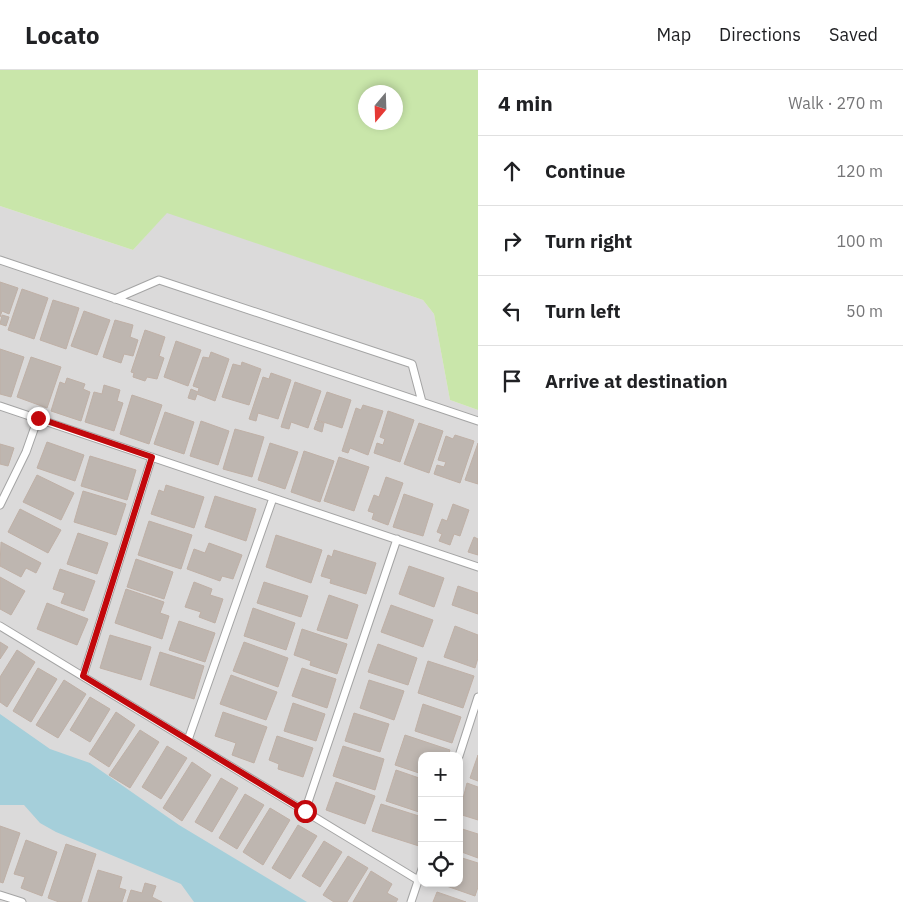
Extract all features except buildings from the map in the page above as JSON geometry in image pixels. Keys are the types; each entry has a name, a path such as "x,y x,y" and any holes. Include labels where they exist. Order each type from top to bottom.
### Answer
{"lane":[{"path":"0,260 478,421"},
{"path":"115,299 159,280 412,364 422,402"},
{"path":"0,406 478,566"},
{"path":"0,505 26,452 38,418"},
{"path":"83,676 152,457"},
{"path":"188,740 274,498"},
{"path":"305,811 397,539"},
{"path":"0,626 418,880 411,902"},
{"path":"460,752 478,698"},
{"path":"0,895 22,902"}],"shaded area":[{"path":"0,206 133,250 167,212 423,300 434,314 450,400 478,410 478,902 0,902"}],"green space":[{"path":"0,70 478,70 478,410 450,400 434,314 423,300 167,213 133,250 0,206"}],"water":[{"path":"0,714 50,749 90,763 179,825 307,902 194,902 181,884 56,832 40,823 24,805 0,805"}],"route":[{"path":"38,418 152,457 83,676 305,811"}]}
